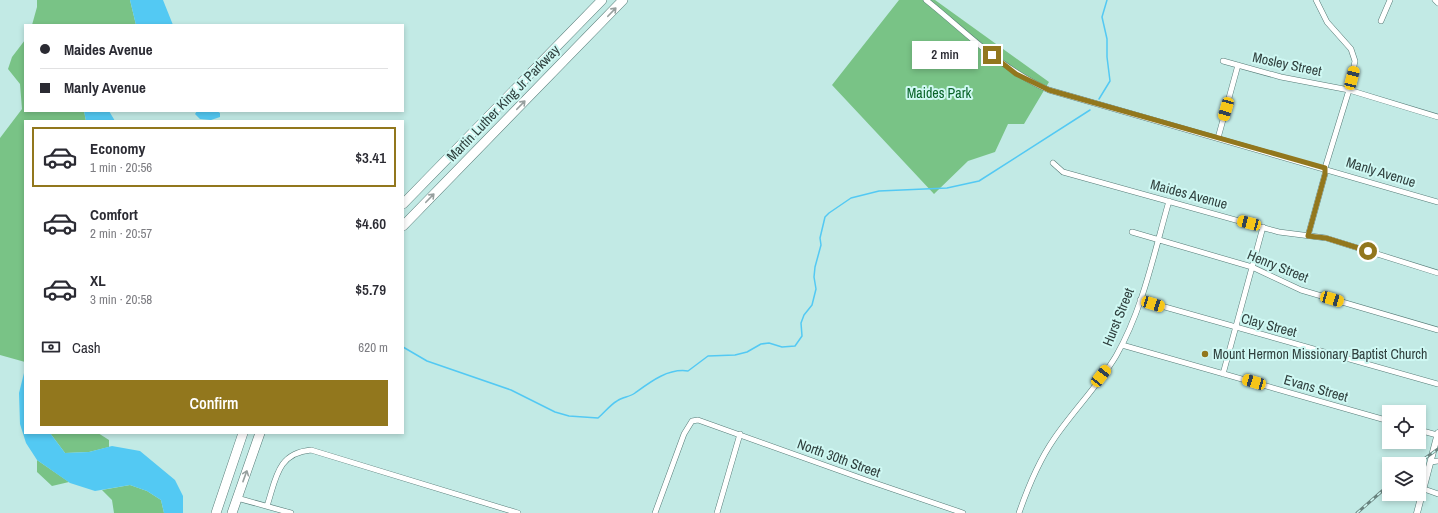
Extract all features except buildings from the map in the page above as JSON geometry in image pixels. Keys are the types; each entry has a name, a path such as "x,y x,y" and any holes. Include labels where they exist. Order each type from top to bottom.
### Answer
{"highway":[{"name":"Martin Luther King Jr Parkway","path":"404,203 602,0"},
{"name":"Martin Luther King Jr Parkway","path":"404,225 623,0"},
{"path":"216,513 243,434"},
{"path":"232,513 260,434"}],"street":[{"name":"Manly Avenue","path":"926,0 1010,69 1035,85 1062,95 1325,168 1438,202"},
{"path":"1308,236 1325,174 1325,168 1355,67 1354,55 1347,44 1327,22 1316,0"},
{"path":"1381,21 1390,0"},
{"path":"1434,0 1438,3"},
{"name":"Mosley Street","path":"1223,61 1281,77 1349,90 1438,116"},
{"path":"1218,138 1238,66"},
{"name":"Maides Avenue","path":"1053,163 1063,172 1288,234 1326,238 1438,273"},
{"name":"Hurst Street","path":"1019,513 1027,490 1042,457 1064,425 1110,365 1122,345 1140,300 1169,201"},
{"path":"1223,374 1263,227"},
{"name":"Henry Street","path":"1132,232 1252,267 1294,287 1438,330"},
{"name":"Clay Street","path":"1140,300 1438,384"},
{"name":"Evans Street","path":"1122,345 1382,419"},
{"name":"North 30th Street","path":"655,513 684,434 692,421 698,420 963,513"},
{"path":"1426,431 1438,434 1426,481"},
{"path":"717,513 740,434"},
{"path":"267,506 278,473 288,457 301,451 312,450 518,513"},
{"path":"1431,462 1438,461"},
{"path":"1426,490 1438,494"},
{"path":"237,498 291,513"},
{"path":"1417,513 1420,501"}],"green space":[{"path":"37,0 130,0 136,24 32,24 37,7"},
{"name":"Maides Park","path":"899,0 935,0 1049,82 1024,124 1008,124 995,152 968,161 934,194 832,85"},
{"path":"24,41 24,112 84,112 86,120 24,120 24,362 0,355 0,138 22,109 20,84 8,69 12,57"},
{"path":"51,434 100,434 109,440 109,447 89,452 65,453"},
{"path":"37,460 69,482 52,486 37,472"},
{"path":"130,485 147,491 161,500 164,513 114,513 112,500 102,490"}],"water":[{"path":"130,0 163,0 173,24 136,24"},
{"path":"84,112 110,112 114,120 86,120"},
{"path":"196,112 218,112 220,117 211,120 200,119 195,114"},
{"path":"24,373 24,434 51,434 65,453 89,452 112,446 140,451 175,480 183,496 183,513 164,513 161,500 147,491 130,485 95,491 70,483 37,460 26,443 20,424 19,393"}],"waterway":[{"path":"1099,99 1110,81 1107,57 1107,39 1102,17 1107,0"},
{"path":"404,348 427,361 511,390 555,412 569,416 598,418 614,403 633,394 653,380 673,372 688,371 708,356 735,355 747,352 761,344 769,343 782,347 795,346 802,336 801,323 804,315 812,305 816,289 814,277 815,267 821,245 820,238 825,217 851,198 879,191 947,188 979,181 1090,110"}],"railway":[{"path":"1426,458 1438,449"},
{"path":"1357,513 1382,491"}],"place":[{"name":"Mount Hermon Missionary Baptist Church","path":"1205,354"}],"route":[{"path":"992,55 1016,74 1035,85 1062,95 1325,168 1325,174 1308,236 1326,238 1368,251"}]}
